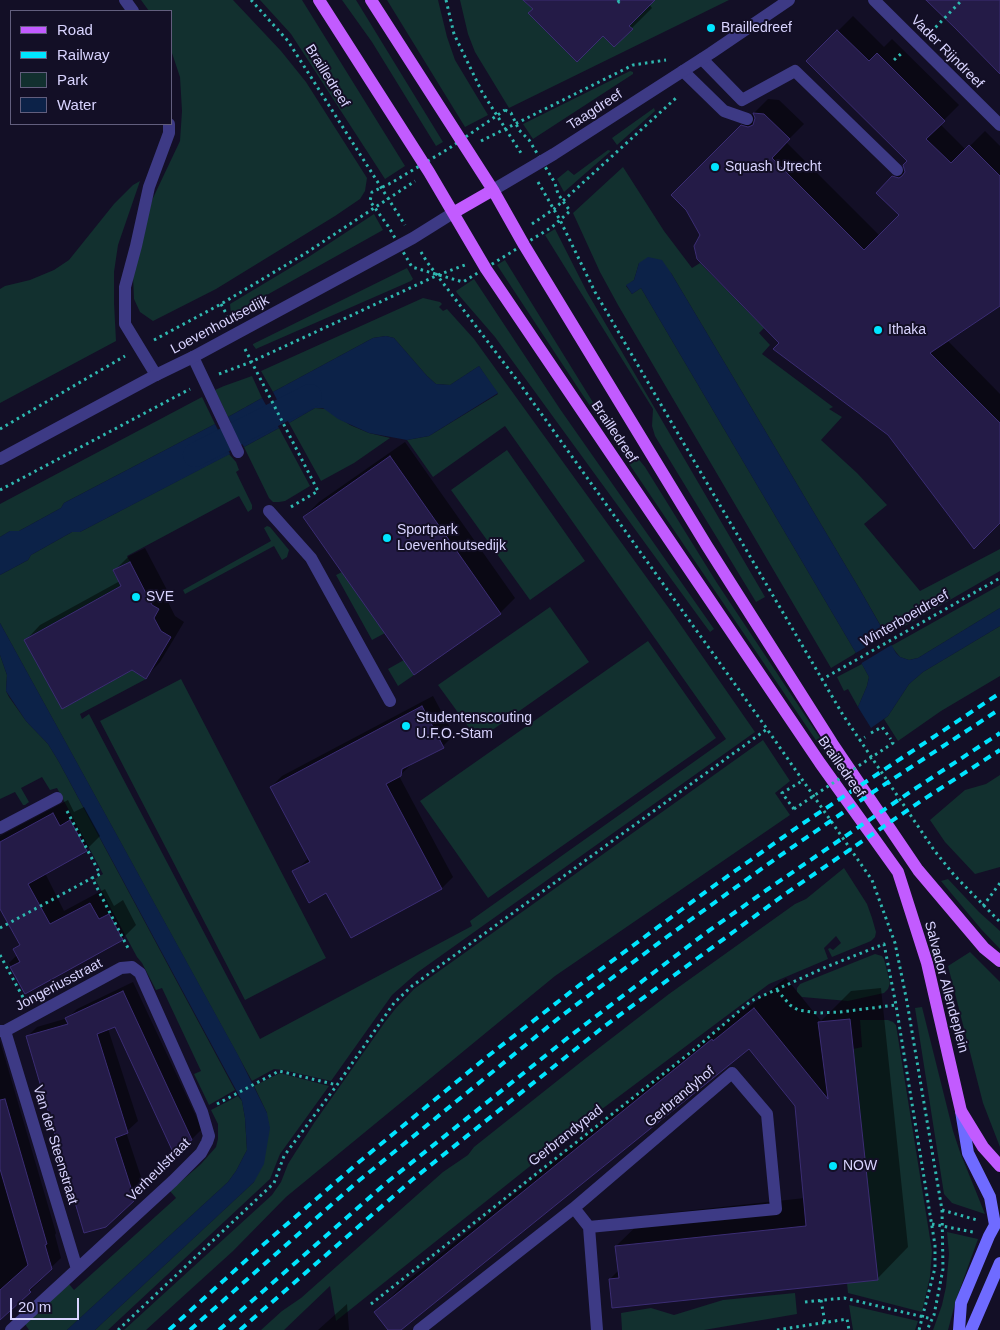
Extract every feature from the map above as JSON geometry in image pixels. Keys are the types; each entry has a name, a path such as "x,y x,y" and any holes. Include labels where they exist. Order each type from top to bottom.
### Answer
{"main road":[{"name":"Brailledreef","path":"319,0 429,172 478,258 820,763 898,872"},
{"name":"Brailledreef","path":"370,0 493,190 706,546 832,743 918,870"},
{"path":"453,213 493,190"},
{"name":"Salvador Allendeplein","path":"918,870 984,948 1000,961"},
{"name":"Salvador Allendeplein","path":"898,872 927,963 961,1111 968,1153 990,1197 998,1222"},
{"name":"Salvador Allendeplein","path":"961,1111 983,1147 1000,1166"},
{"path":"959,1330 961,1303 989,1236 998,1222"},
{"path":"971,1330 1000,1263"},
{"path":"982,1305 1000,1289"}],"street":[{"name":"Taagdreef","path":"493,190 554,154 684,71 789,0"},
{"name":"Vader Rijndreef","path":"874,0 1000,125"},
{"path":"702,59 742,100 796,71 898,170"},
{"path":"684,71 724,111 747,119"},
{"path":"156,375 125,324 125,287 138,238 148,187 169,133 169,125"},
{"name":"Loevenhoutsedijk","path":"0,459 156,375 193,358 413,238 453,213"},
{"path":"193,358 220,418 238,452"},
{"path":"272,514 310,558 390,701"},
{"path":"0,828 57,798"},
{"name":"Jongeriusstraat","path":"2,1031 121,968 132,967"},
{"name":"Verheulstraat","path":"11,1330 194,1160 204,1148 208,1136 208,1127 202,1112 140,973 132,967"},
{"name":"Van der Steenstraat","path":"2,1031 77,1269"},
{"name":"Gerbrandyhof","path":"419,1330 574,1208 732,1073 767,1114 776,1209 589,1227"},
{"path":"574,1208 589,1227 597,1330"}],"path":[{"name":"Brailledreef","path":"251,0 288,41 388,198"},
{"name":"Taagdreef","path":"446,0 454,34 482,92 505,128 633,64 672,59"},
{"path":"918,45 962,0"},
{"path":"518,234 554,209 695,82"},
{"name":"Loevenhoutsedijk","path":"0,429 139,348 221,304 306,252 388,198"},
{"path":"554,209 595,292 821,680 859,741 934,850 954,875 1000,922"},
{"path":"0,490 218,374 251,362 478,258"},
{"path":"438,275 520,384 767,729 872,880 895,943 908,1002 942,1210 943,1269 932,1319 927,1330"},
{"path":"268,395 318,490 272,514"},
{"name":"Winterboeidreef","path":"821,680 900,633 1000,578"},
{"path":"802,781 782,793 794,809 892,743 882,727 871,734"},
{"path":"118,1330 274,1183 284,1156 337,1085 394,1003 412,986 767,729"},
{"path":"859,741 865,737"},
{"path":"0,928 100,874 62,802 57,798"},
{"path":"92,878 133,956 132,967"},
{"path":"983,906 1000,883"},
{"name":"Gerbrandypad","path":"371,1304 696,1048 751,1002 826,967 884,944 896,1005"},
{"path":"0,955 32,1016"},
{"path":"777,990 790,1005 798,1010 818,1013 896,1005 932,1224 935,1268 919,1330"},
{"path":"230,1097 280,1071 337,1085"},
{"path":"942,1210 998,1222"},
{"path":"932,1224 989,1236"},
{"path":"805,1302 844,1298 932,1319"},
{"path":"821,1300 825,1323"},
{"path":"777,1330 847,1320 849,1330"}],"green space":[{"path":"141,0 233,0 281,51 306,82 367,178 365,191 360,199 335,216 216,289 153,321 140,312 134,299 133,276 140,233 153,198 180,141 182,111 180,77 172,53 172,10 148,10"},
{"path":"260,0 302,0 405,166 385,179 291,34"},
{"path":"342,0 356,0 443,142 436,146 372,42"},
{"path":"387,0 438,0 455,60 488,115 465,127"},
{"path":"460,0 523,0 533,9 529,14 577,62 603,36 614,47 632,29 629,26 655,0 729,0 509,108 475,52 468,34"},
{"path":"630,71 633,74 533,139 523,124"},
{"path":"654,108 655,111 617,145 612,138"},
{"path":"608,150 611,151 564,192 557,179 568,170 574,175"},
{"path":"623,167 664,231 692,268 700,263 764,328 759,333 770,345 762,354 833,407 829,409 842,417 821,440 857,473 887,505 864,524 920,591 1000,549 1000,571 903,627 882,628 671,273 639,263 634,280 626,286 632,294 641,288 856,653 831,668 618,305 600,272 573,213"},
{"path":"140,181 118,245 114,272 116,341 0,403 0,289 54,270 69,260 114,204 133,185"},
{"path":"374,214 383,230 231,315 230,304 310,256"},
{"path":"555,229 587,292 765,597 756,602 655,436 652,426 653,409 545,235"},
{"path":"505,260 594,404 645,467 717,583 842,771 838,773 584,397 497,265"},
{"path":"407,268 413,279 411,281 256,349 253,345 253,344"},
{"path":"474,279 560,409 714,629 710,632 495,337 457,293 456,291"},
{"path":"423,298 440,302 442,304 439,307 443,311 447,309 474,339 673,614 755,732 418,972 392,995 331,1081 274,1069 252,1081 0,623 0,575 72,532 80,532 229,454 236,462 239,470 236,472 252,505 252,509 248,512 239,496 127,556 130,562 113,571 121,586 104,595 62,709 132,670 146,679 80,714 82,719 89,714 260,1039 472,926 470,921 726,739 505,426 433,477 407,440 429,436 498,394 479,366 450,385 436,384 394,338 386,336 373,338 273,392 261,371"},
{"path":"252,376 262,398 228,417 215,390"},
{"path":"202,397 215,424 64,503 61,508 19,531 10,531 0,537 0,504"},
{"path":"315,408 326,409 350,425 369,433 390,438 354,463 321,481 289,423"},
{"path":"279,428 310,486 285,501 273,502 269,498 244,447"},
{"path":"507,450 585,561 530,600 451,490"},
{"path":"270,527 289,550 287,557 282,560 274,546 185,594 183,590 271,541 264,528"},
{"path":"342,572 385,633 372,640 336,575"},
{"path":"1000,585 1000,608 918,658 909,660 900,657 891,646"},
{"path":"550,607 589,662 478,740 438,685"},
{"path":"1000,626 1000,676 941,711 898,741 884,719 888,716 909,684 923,672"},
{"path":"648,641 716,738 488,898 420,801"},
{"path":"0,655 7,675 6,691 9,697 26,721 48,744 59,762 235,1090 209,1105 194,1074 201,1071 162,988 156,990 95,879 103,874 57,788 50,790 42,777 21,788 29,802 25,805 23,805 15,792 0,799"},
{"path":"404,660 414,675 398,686 388,669"},
{"path":"862,664 869,677 858,707 848,689 844,691 837,677"},
{"path":"181,679 326,958 245,1000 100,721"},
{"path":"763,740 790,781 775,793 790,815 555,976 286,1197 233,1251 146,1330 124,1330 272,1195 281,1182 288,1164 314,1123 385,1022 414,989"},
{"path":"1000,775 1000,867 975,874 945,842 930,820 965,790 986,784"},
{"path":"844,868 867,904 876,932 875,937 871,941 832,957 828,949 833,950 841,943 836,936 824,948 828,959 769,984 562,1139 559,1137 536,1155 539,1159 336,1321 330,1286 284,1330 261,1330 282,1311 301,1298 443,1172 468,1155 474,1147 586,1058 669,994 795,904 806,899"},
{"path":"948,879 1000,931 1000,949 941,881"},
{"path":"970,952 1000,982 1000,1147 983,1103 948,966"},
{"path":"875,954 882,956 884,959 890,983 884,993 848,1001 802,997 797,992 800,984"},
{"path":"922,1007 953,1131 985,1214 952,1203 944,1194 915,1008"},
{"path":"860,1020 888,1020 896,1025 932,1251 930,1277 922,1312 848,1293 847,1283 877,1280 853,1049 862,1047"},
{"path":"280,1073 329,1086 280,1154 270,1179 108,1330 95,1330 254,1182 267,1113 254,1086"},
{"path":"238,1096 242,1101 245,1118 247,1150 228,1182 67,1330 29,1330 25,1324 69,1284 74,1290 176,1198 170,1191 201,1164 216,1147 218,1124 211,1110"},
{"path":"947,1232 978,1239 956,1300 948,1330 933,1330 946,1287 949,1254"},
{"path":"795,1293 797,1314 704,1330 622,1330 621,1313 651,1308 674,1315 723,1300"},
{"path":"849,1305 918,1321 915,1330 853,1330"}],"water":[{"path":"648,257 662,260 671,273 900,657 909,660 918,658 1000,608 1000,626 923,672 909,684 888,716 871,728 858,707 869,677 856,653 641,288 632,294 626,285 634,280 639,263"},
{"path":"386,336 394,338 436,384 450,385 479,366 498,393 429,436 407,440 369,433 338,419 323,408 315,408 289,423 273,392 373,338"},
{"path":"262,398 279,428 244,447 228,417"},
{"path":"215,424 230,454 80,532 72,532 0,575 0,537 10,531 19,531 61,508 64,503"},
{"path":"0,623 238,1055 267,1113 270,1128 264,1164 254,1182 95,1330 67,1330 228,1182 247,1150 245,1118 242,1101 59,762 48,744 26,721 6,691 7,675 0,655"}],"pier":[{"path":"888,634 893,644 860,664 854,654"}],"building":[{"path":"523,0 655,0 629,26 633,29 614,47 603,36 577,62 528,13 533,9"},
{"path":"926,0 1000,0 1000,74 955,28"},
{"path":"837,30 869,61 877,53 945,121 926,139 951,163 969,145 1000,176 1000,306 930,353 1000,423 1000,523 974,549 888,435 773,349 779,343 697,259 694,246 700,235 686,210 671,195 741,125 748,127 753,125 755,118 753,113 764,114 790,139 772,158 864,250 899,215 876,193 892,176 899,178 902,176 905,172 903,165 907,161 806,61"},
{"path":"390,456 501,614 414,675 303,517"},
{"path":"130,562 152,605 159,609 154,618 161,631 171,637 146,679 132,670 62,709 24,640 121,586 113,570"},
{"path":"422,706 444,748 402,769 401,776 386,784 442,889 351,938 326,893 309,903 292,871 310,862 270,787"},
{"path":"53,813 60,826 70,820 87,851 28,884 50,924 90,903 99,919 109,914 123,940 25,994 10,967 20,962 13,949 20,945 0,909 0,842"},
{"path":"123,991 192,1140 172,1150 115,1027 97,1034 128,1133 115,1138 135,1200 106,1227 84,1233 26,1036 68,1024 65,1018"},
{"name":"NOW","path":"754,1008 828,1099 818,1022 850,1019 878,1280 612,1308 609,1279 619,1278 615,1246 806,1226 795,1106 749,1049 401,1330 388,1330 374,1312 712,1039 713,1041"},
{"path":"5,1099 47,1244 45,1245 52,1269 29,1290 31,1292 0,1320 0,1290 28,1265 0,1169 0,1100"}],"waterway":[{"path":"195,455 310,396"}],"railway":[{"path":"169,1330 359,1162 488,1056 577,987 708,890 799,826 1000,693"},
{"path":"190,1330 356,1183 560,1017 778,857 1000,709"},
{"path":"219,1330 386,1183 570,1036 707,932 768,889 1000,733"},
{"path":"240,1330 412,1180 602,1028 788,892 921,801 1000,750"}],"place":[{"name":"Brailledreef","path":"711,28"},
{"name":"Squash Utrecht","path":"715,167"},
{"name":"Ithaka","path":"878,330"},
{"name":"Sportpark Loevenhoutsedijk","path":"387,538"},
{"name":"SVE","path":"136,597"},
{"name":"Studentenscouting U.F.O.-Stam","path":"406,726"},
{"name":"NOW","path":"833,1166"}]}
